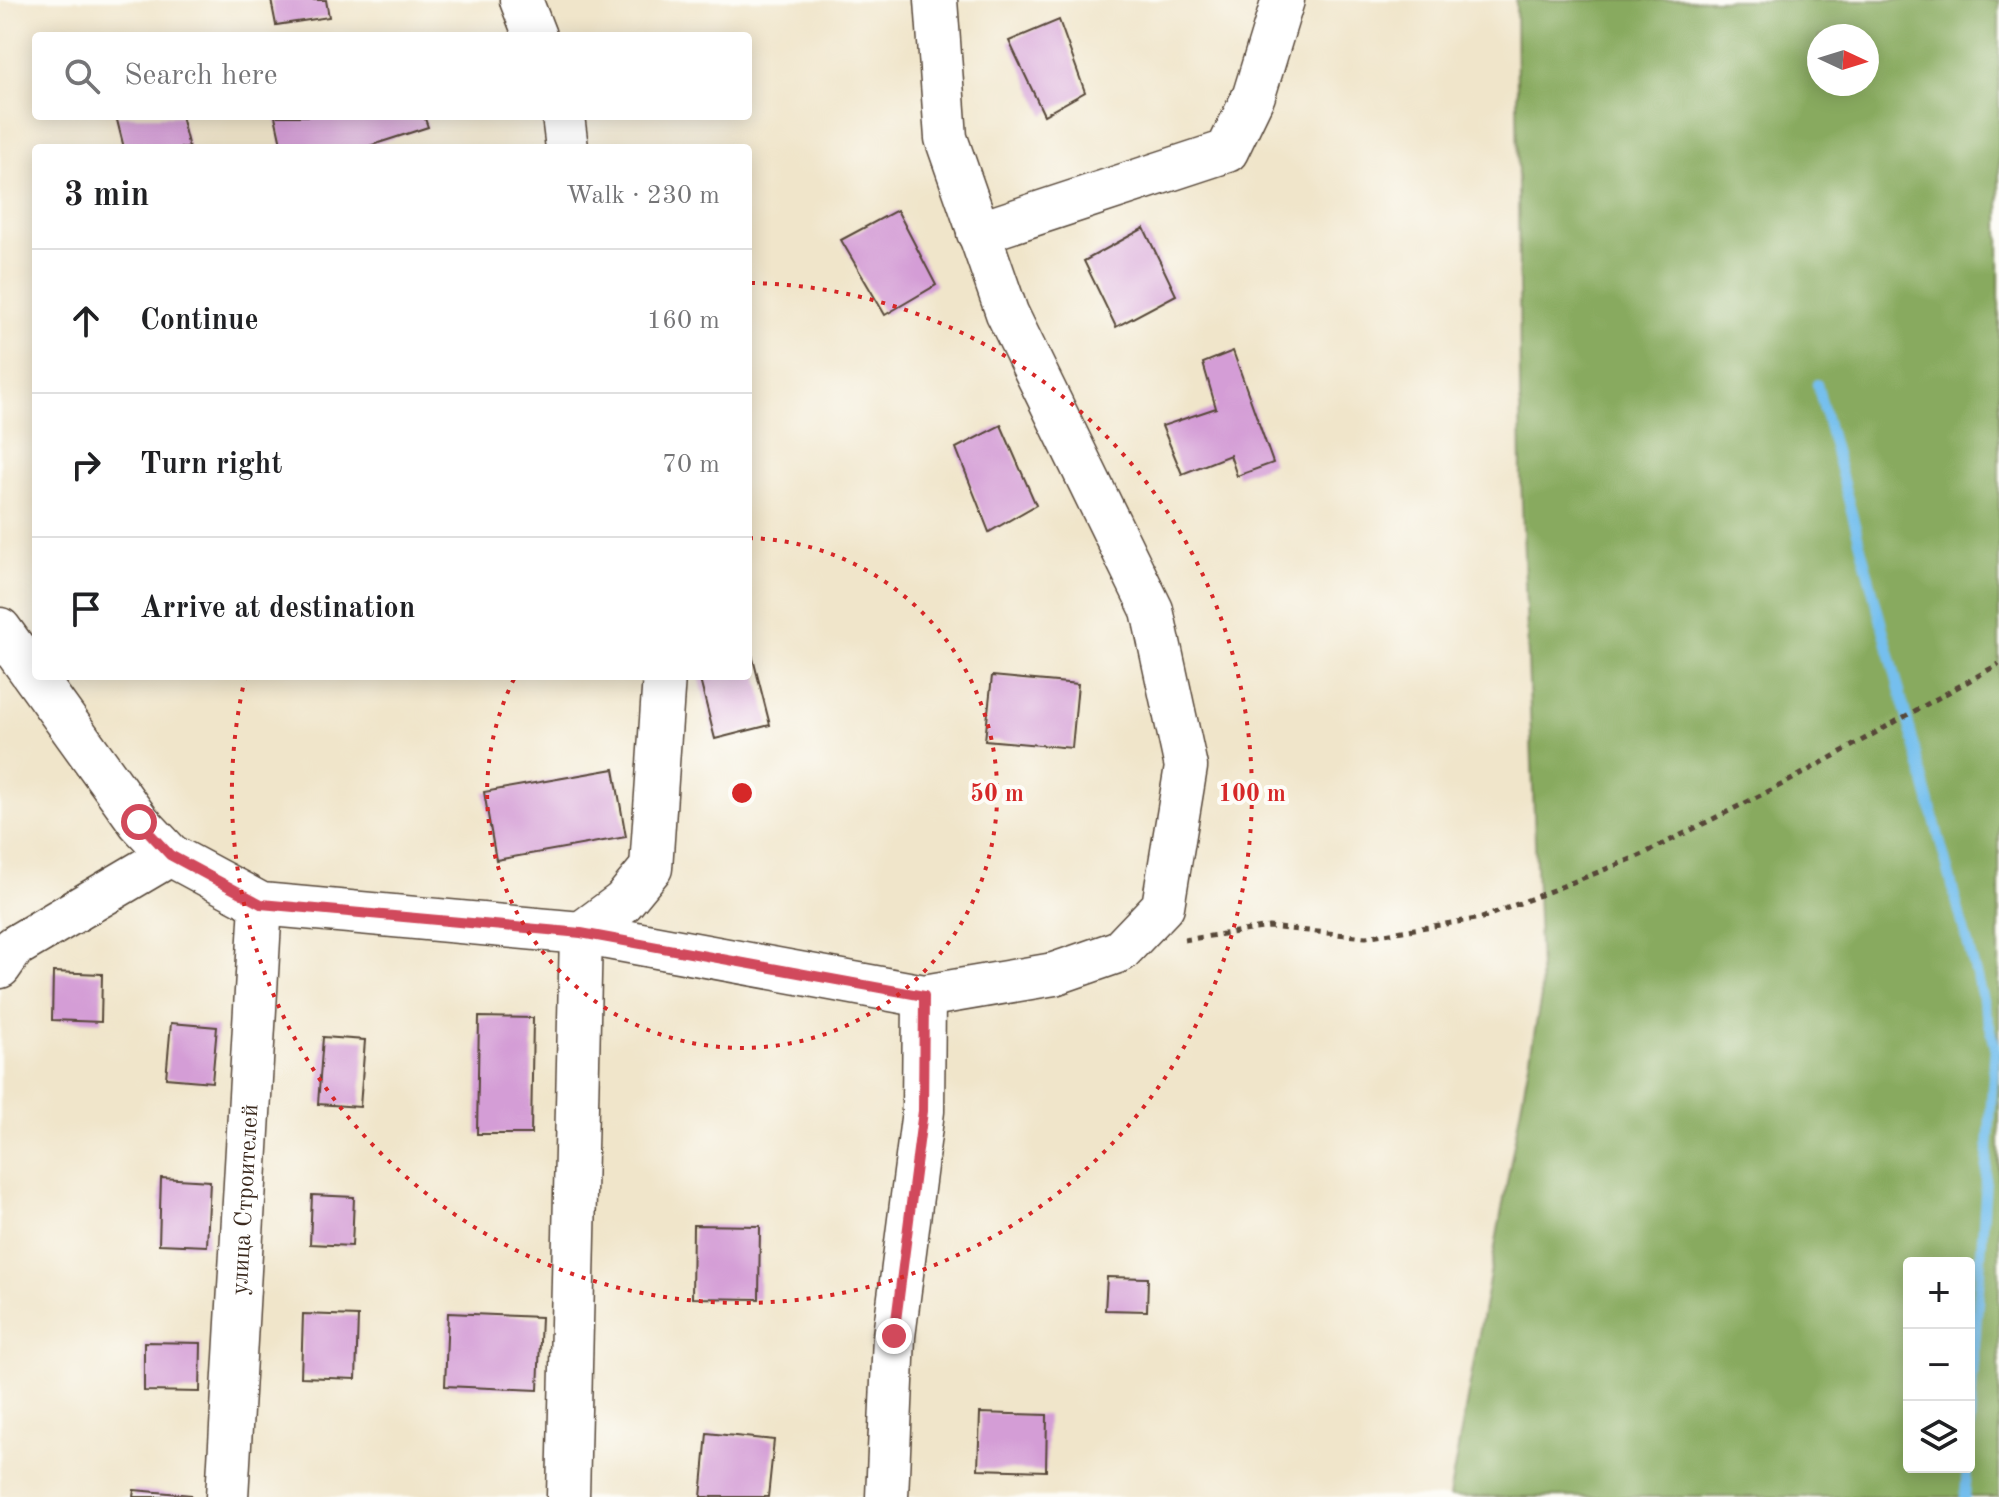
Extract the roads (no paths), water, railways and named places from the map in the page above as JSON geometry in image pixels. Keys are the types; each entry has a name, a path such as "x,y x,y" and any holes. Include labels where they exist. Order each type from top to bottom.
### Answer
{"street":[{"path":"521,0 533,32"},
{"path":"37,680 139,822 170,855 261,904 581,933 924,996 1054,974 1120,951 1163,906 1186,767 1152,610 1007,313 946,138 936,0"},
{"path":"978,233 1227,151 1254,95 1283,0"},
{"path":"564,120 566,144"},
{"path":"0,629 32,673"},
{"path":"581,933 623,902 651,868 664,680"},
{"path":"0,967 14,947 170,855"},
{"name":"улица Строителей","path":"227,1497 261,904"},
{"path":"568,1497 581,933"},
{"path":"887,1497 894,1336 923,1111 924,996"}],"waterway":[{"path":"1817,384 1995,1045 1971,1401"},
{"path":"1965,1497 1967,1473"}]}
